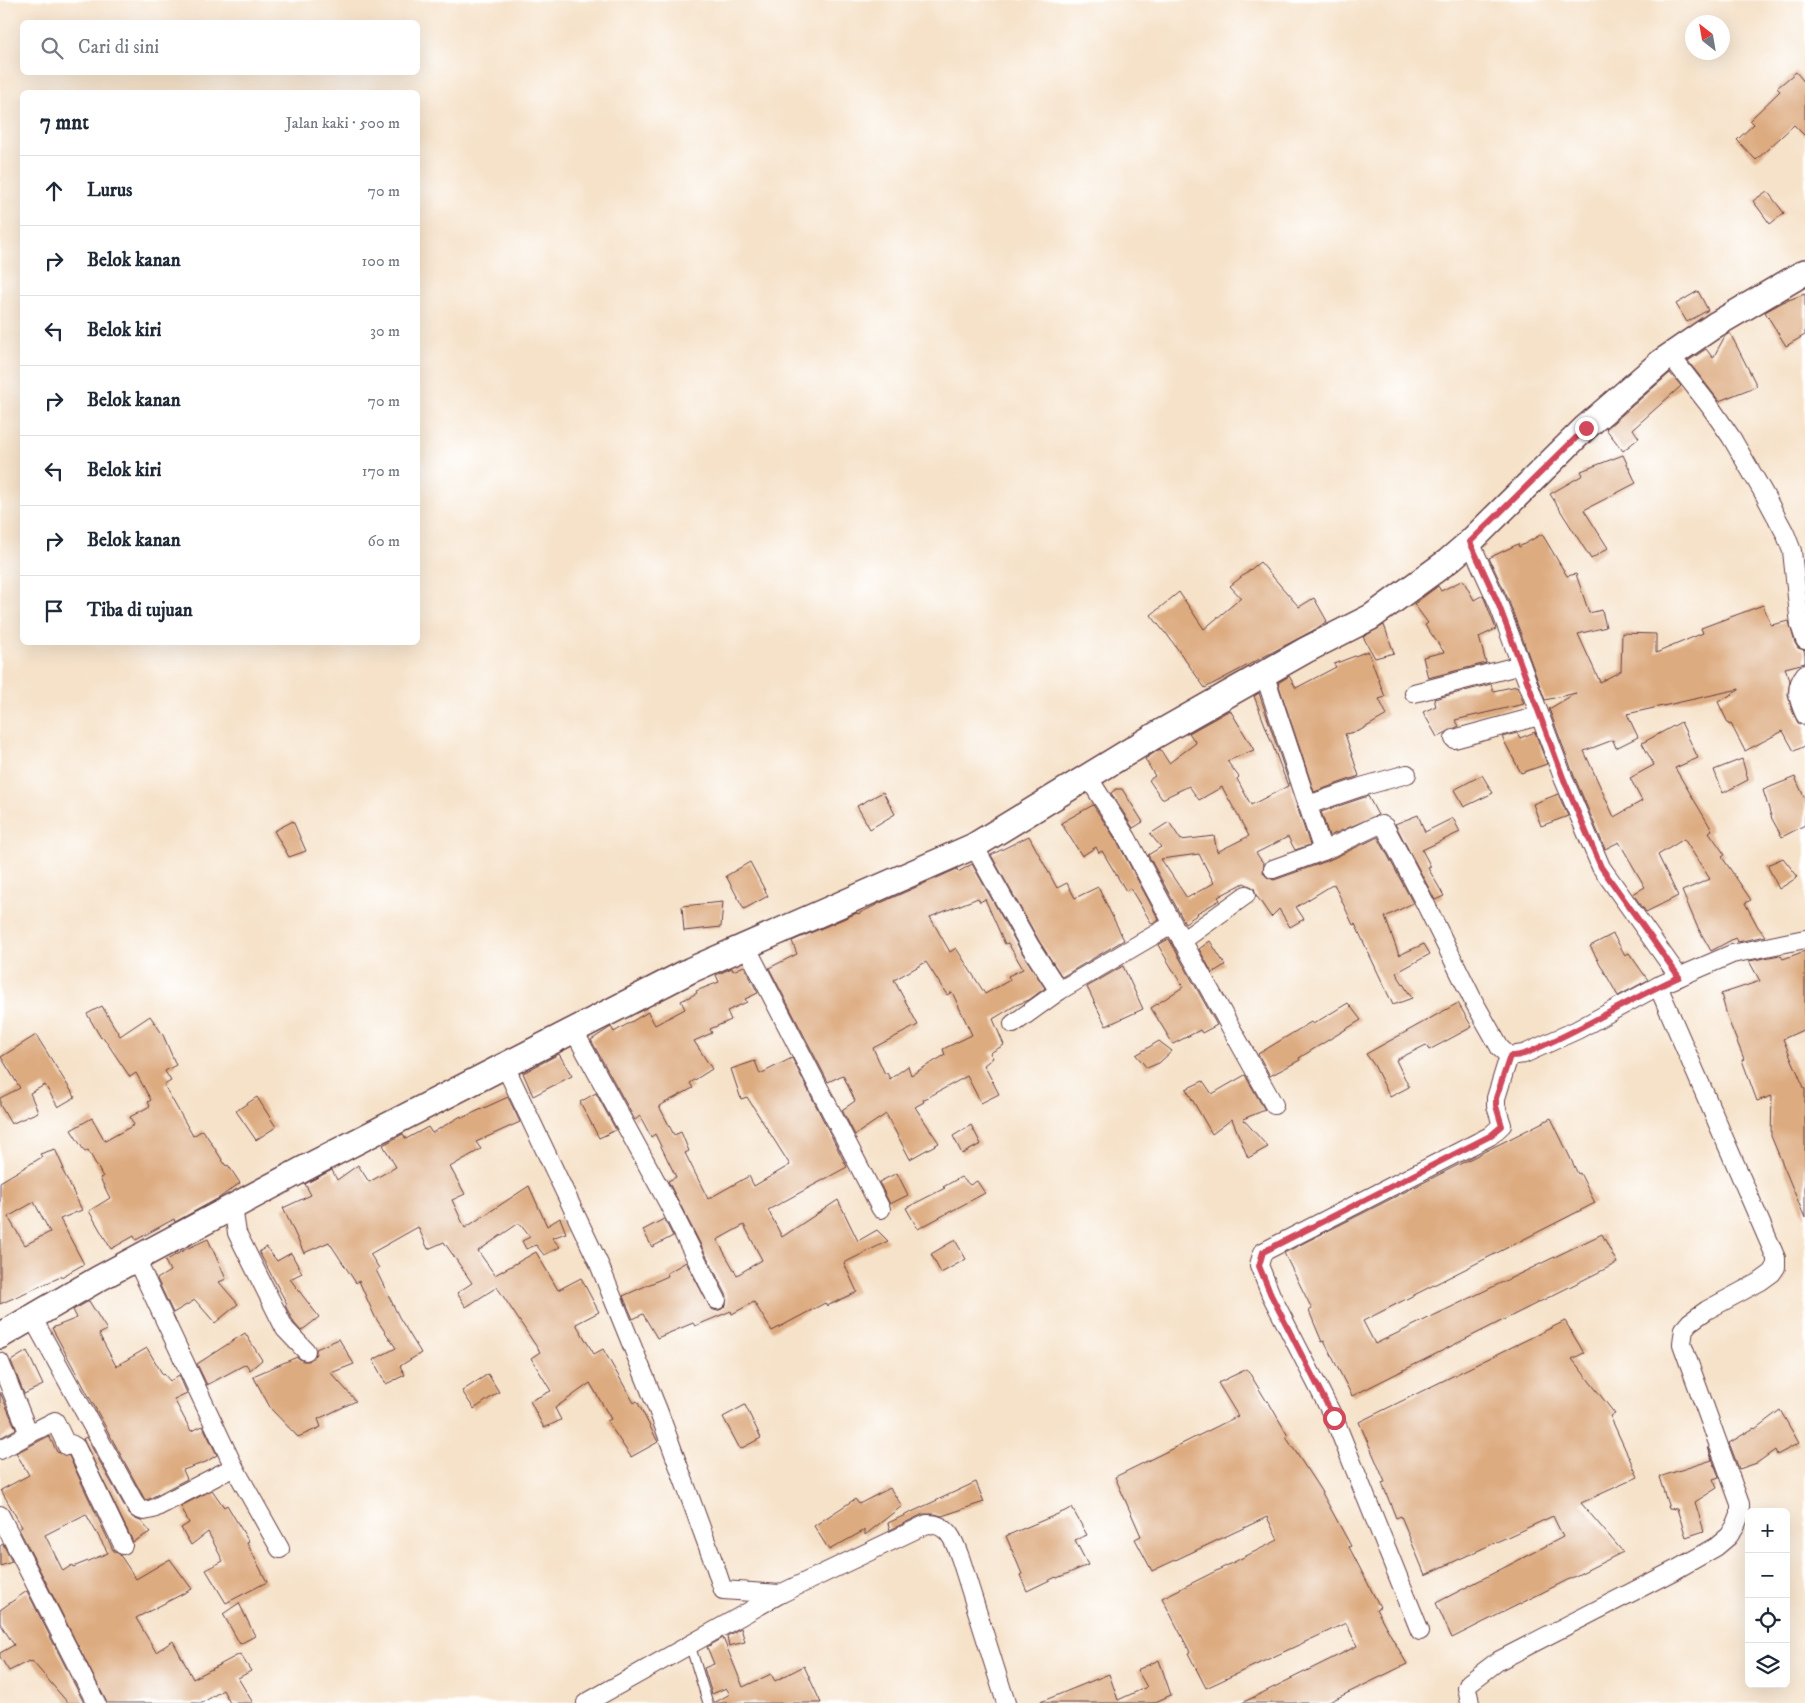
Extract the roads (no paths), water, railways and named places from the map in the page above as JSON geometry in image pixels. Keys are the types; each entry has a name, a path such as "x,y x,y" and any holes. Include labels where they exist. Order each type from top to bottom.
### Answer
{"street":[{"path":"0,1336 98,1279 319,1161 691,970 974,846 1156,735 1264,673 1370,617 1448,561 1470,542 1586,428 1647,373 1715,325 1805,272"},
{"path":"1670,355 1731,437 1785,533 1792,551 1800,625 1805,640"},
{"path":"1470,542 1498,603 1539,716 1601,867 1679,977"},
{"path":"1414,693 1521,666"},
{"path":"1264,673 1323,851"},
{"path":"1805,674 1798,684 1797,692 1805,715"},
{"path":"1454,739 1539,716"},
{"path":"1308,805 1407,774"},
{"path":"1088,777 1127,838 1274,1105"},
{"path":"1273,869 1323,851 1376,826 1382,825 1385,827 1474,1002 1500,1048 1510,1056 1524,1054 1577,1030 1658,986 1732,954 1805,938"},
{"path":"974,846 1030,946 1059,991"},
{"path":"1182,941 1246,895"},
{"path":"1013,1024 1059,991 1173,924"},
{"path":"746,946 881,1209"},
{"path":"1470,1703 1467,1688 1469,1683 1498,1662 1716,1547 1729,1536 1740,1515 1740,1504 1682,1344 1682,1336 1690,1322 1706,1310 1761,1282 1772,1274 1776,1267 1776,1258 1658,986"},
{"path":"574,1031 668,1203 717,1300"},
{"path":"1420,1631 1334,1418 1271,1295 1259,1266 1263,1252 1481,1140 1502,1126 1496,1106 1496,1098 1510,1056"},
{"path":"505,1066 599,1264 658,1410 723,1590 780,1594"},
{"path":"233,1207 237,1232 285,1329 306,1351"},
{"path":"136,1259 234,1467 280,1549"},
{"path":"32,1317 138,1509 144,1511 153,1509 234,1467"},
{"path":"0,1362 28,1434"},
{"path":"0,1450 55,1421 67,1446 71,1444 76,1447 124,1546"},
{"path":"0,1514 96,1703"},
{"path":"586,1703 780,1594 927,1524 940,1525 947,1530 954,1541 1006,1703"}],"lane":[{"path":"690,1645 708,1703"}]}
